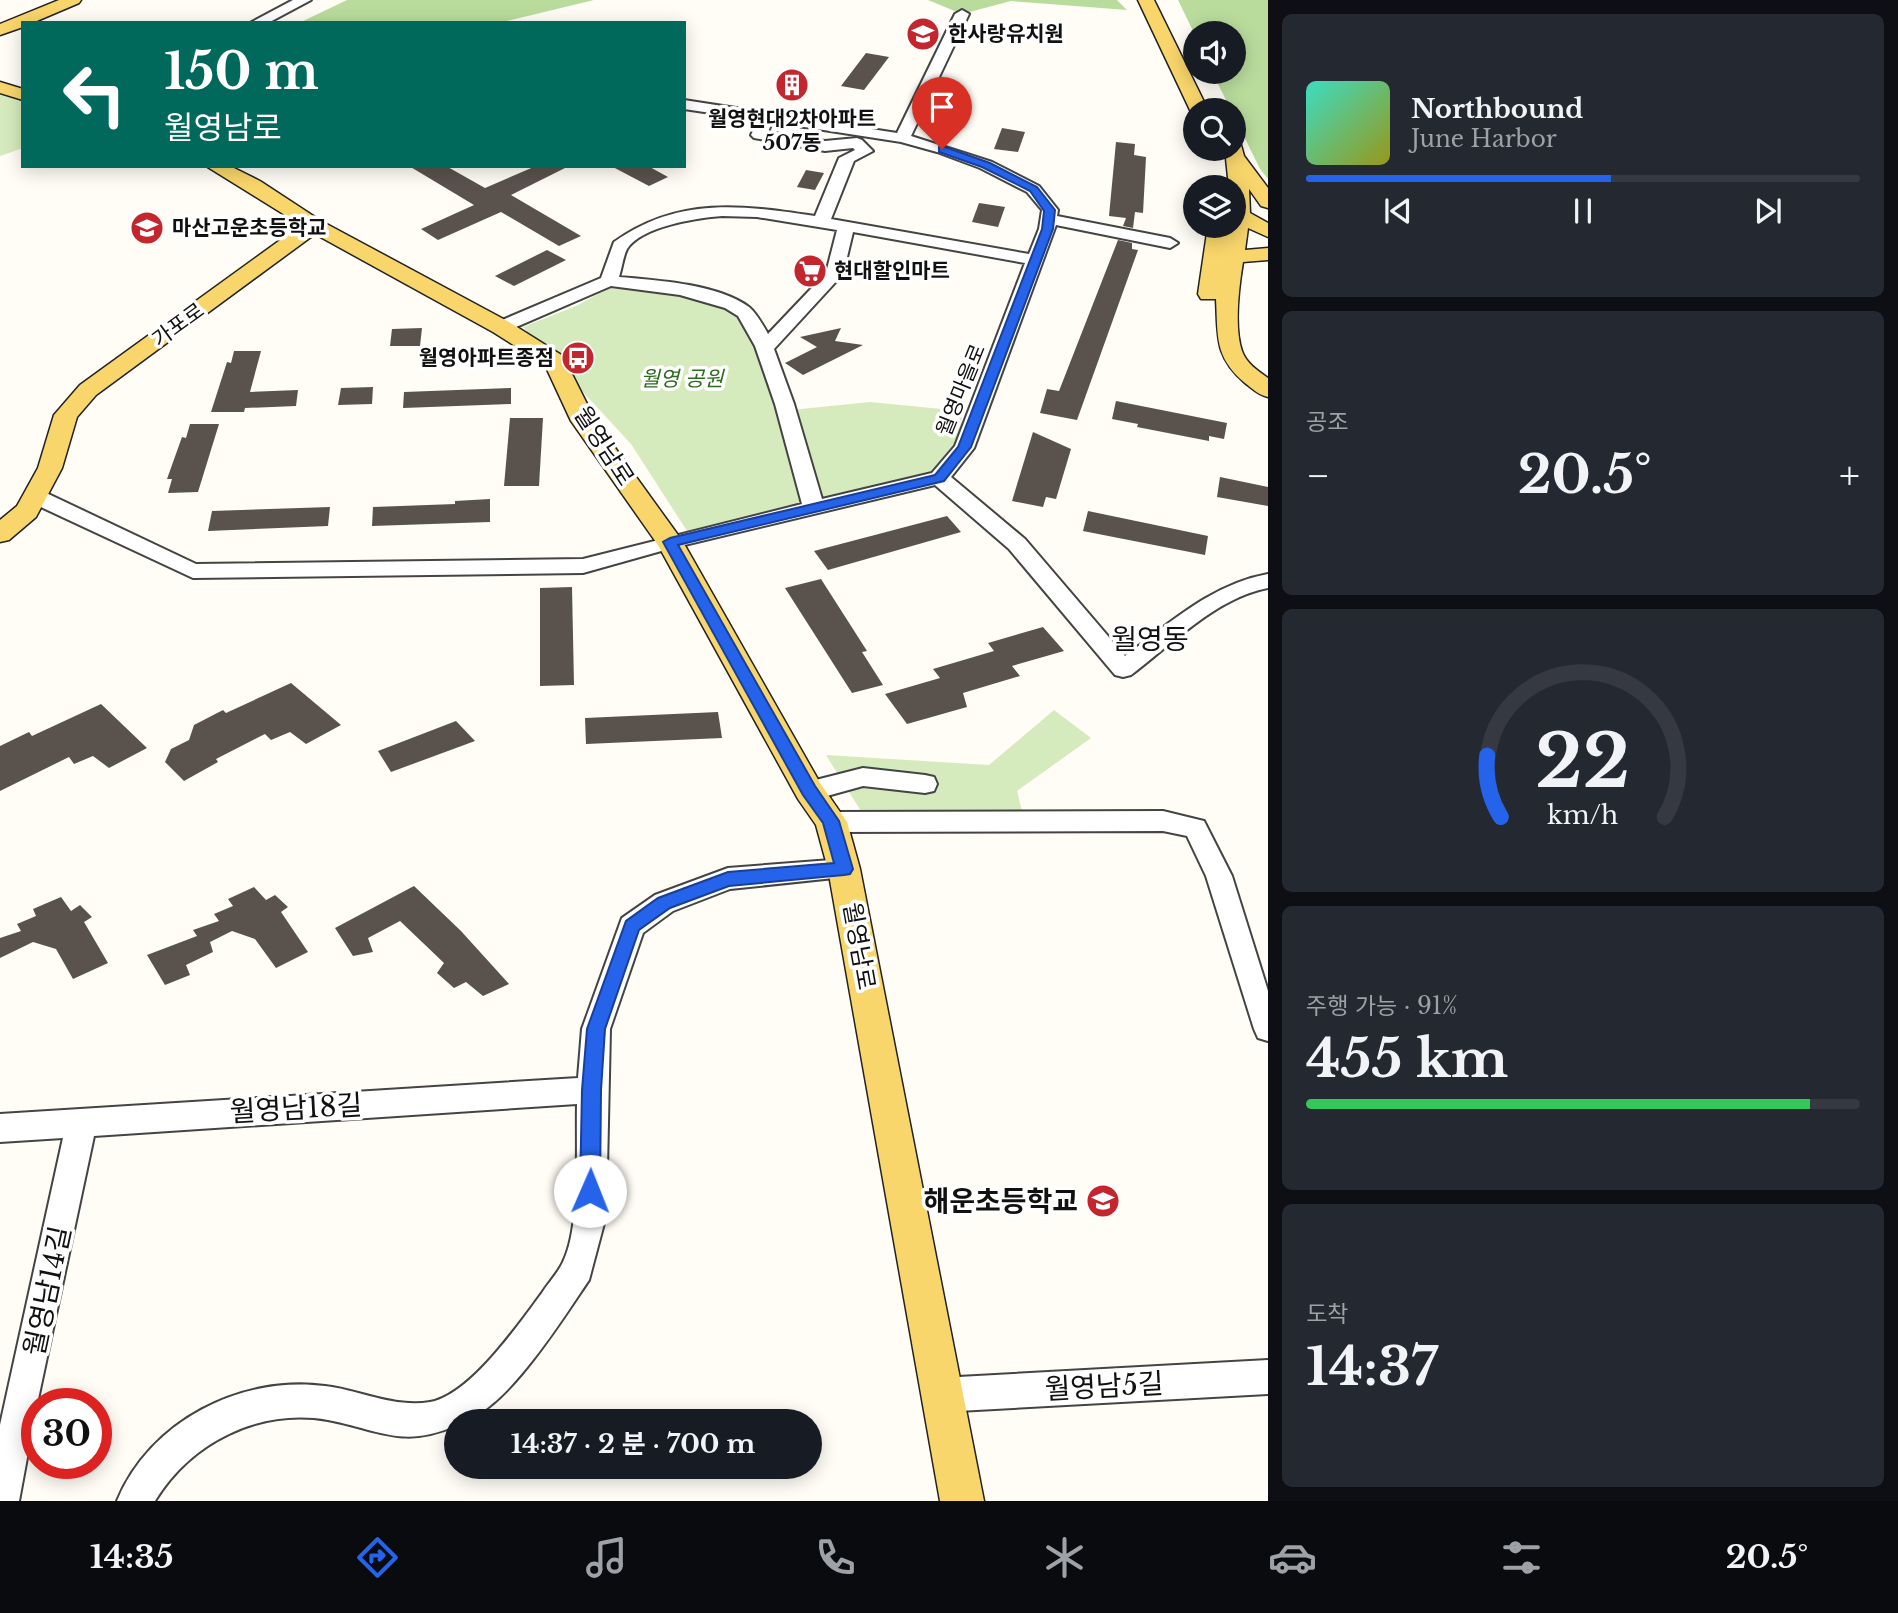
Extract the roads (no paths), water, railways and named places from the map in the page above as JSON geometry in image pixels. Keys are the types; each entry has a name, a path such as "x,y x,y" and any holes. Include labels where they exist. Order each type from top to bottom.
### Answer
{"main road":[{"path":"0,23 53,0"},
{"path":"22,21 73,0"},
{"path":"1146,0 1193,98"},
{"path":"1160,0 1183,45"},
{"path":"0,30 21,21"},
{"path":"0,87 21,93"},
{"path":"1240,161 1268,202"},
{"path":"219,168 253,185 314,225"},
{"path":"1246,212 1268,221"},
{"path":"1246,215 1268,231"},
{"name":"월영남로","path":"314,225 501,327 555,361 583,421 670,542 809,791 831,821 844,869 940,1395 962,1501"},
{"name":"가포로","path":"0,534 27,511 50,468 66,415 88,390 314,225"},
{"path":"1217,238 1207,317 1218,349 1239,384 1268,404"},
{"path":"1235,238 1227,296 1230,350 1242,370 1268,390"},
{"path":"1234,257 1268,254"}],"street":[{"path":"261,21 304,0"},
{"path":"902,138 962,14"},
{"path":"686,104 902,138 986,165 1033,189 1050,210 1049,219 1170,243"},
{"path":"767,117 759,135 825,146 857,143 865,151 847,159 821,222"},
{"path":"609,281 620,246 635,235 677,217 722,211 757,212 1036,260"},
{"name":"월영마을로","path":"939,478 964,447 1036,260 1049,219"},
{"path":"766,347 834,274 846,226"},
{"path":"501,327 609,281 647,284 730,302 747,314 766,347 814,509"},
{"path":"35,496 193,571 583,566 670,542 939,478 1017,544 1123,669 1231,591 1256,582 1268,581"},
{"path":"809,791 863,777 925,784"},
{"path":"831,821 1163,821 1195,828 1209,849 1236,924 1268,1029"},
{"path":"135,1501 148,1479 180,1444 225,1415 279,1401 326,1404 390,1419 432,1419 468,1404 516,1356 578,1269 590,1216 596,1029 632,926 664,903 728,879 844,869"},
{"name":"월영남18길","path":"0,1128 592,1090"},
{"name":"월영남14길","path":"1,1501 82,1121"},
{"name":"월영남5길","path":"940,1395 1268,1377"}],"place":[{"name":"한사랑유치원","path":"923,34"},
{"name":"월영현대2차아파트 507동","path":"792,85"},
{"name":"마산고운초등학교","path":"147,228"},
{"name":"현대할인마트","path":"810,271"},
{"name":"월영아파트종점","path":"578,358"},
{"name":"해운초등학교","path":"1103,1201"}],"district":[{"name":"월영동","path":"1150,639"}],"park label":[{"name":"월영 공원","path":"682,379"}]}
